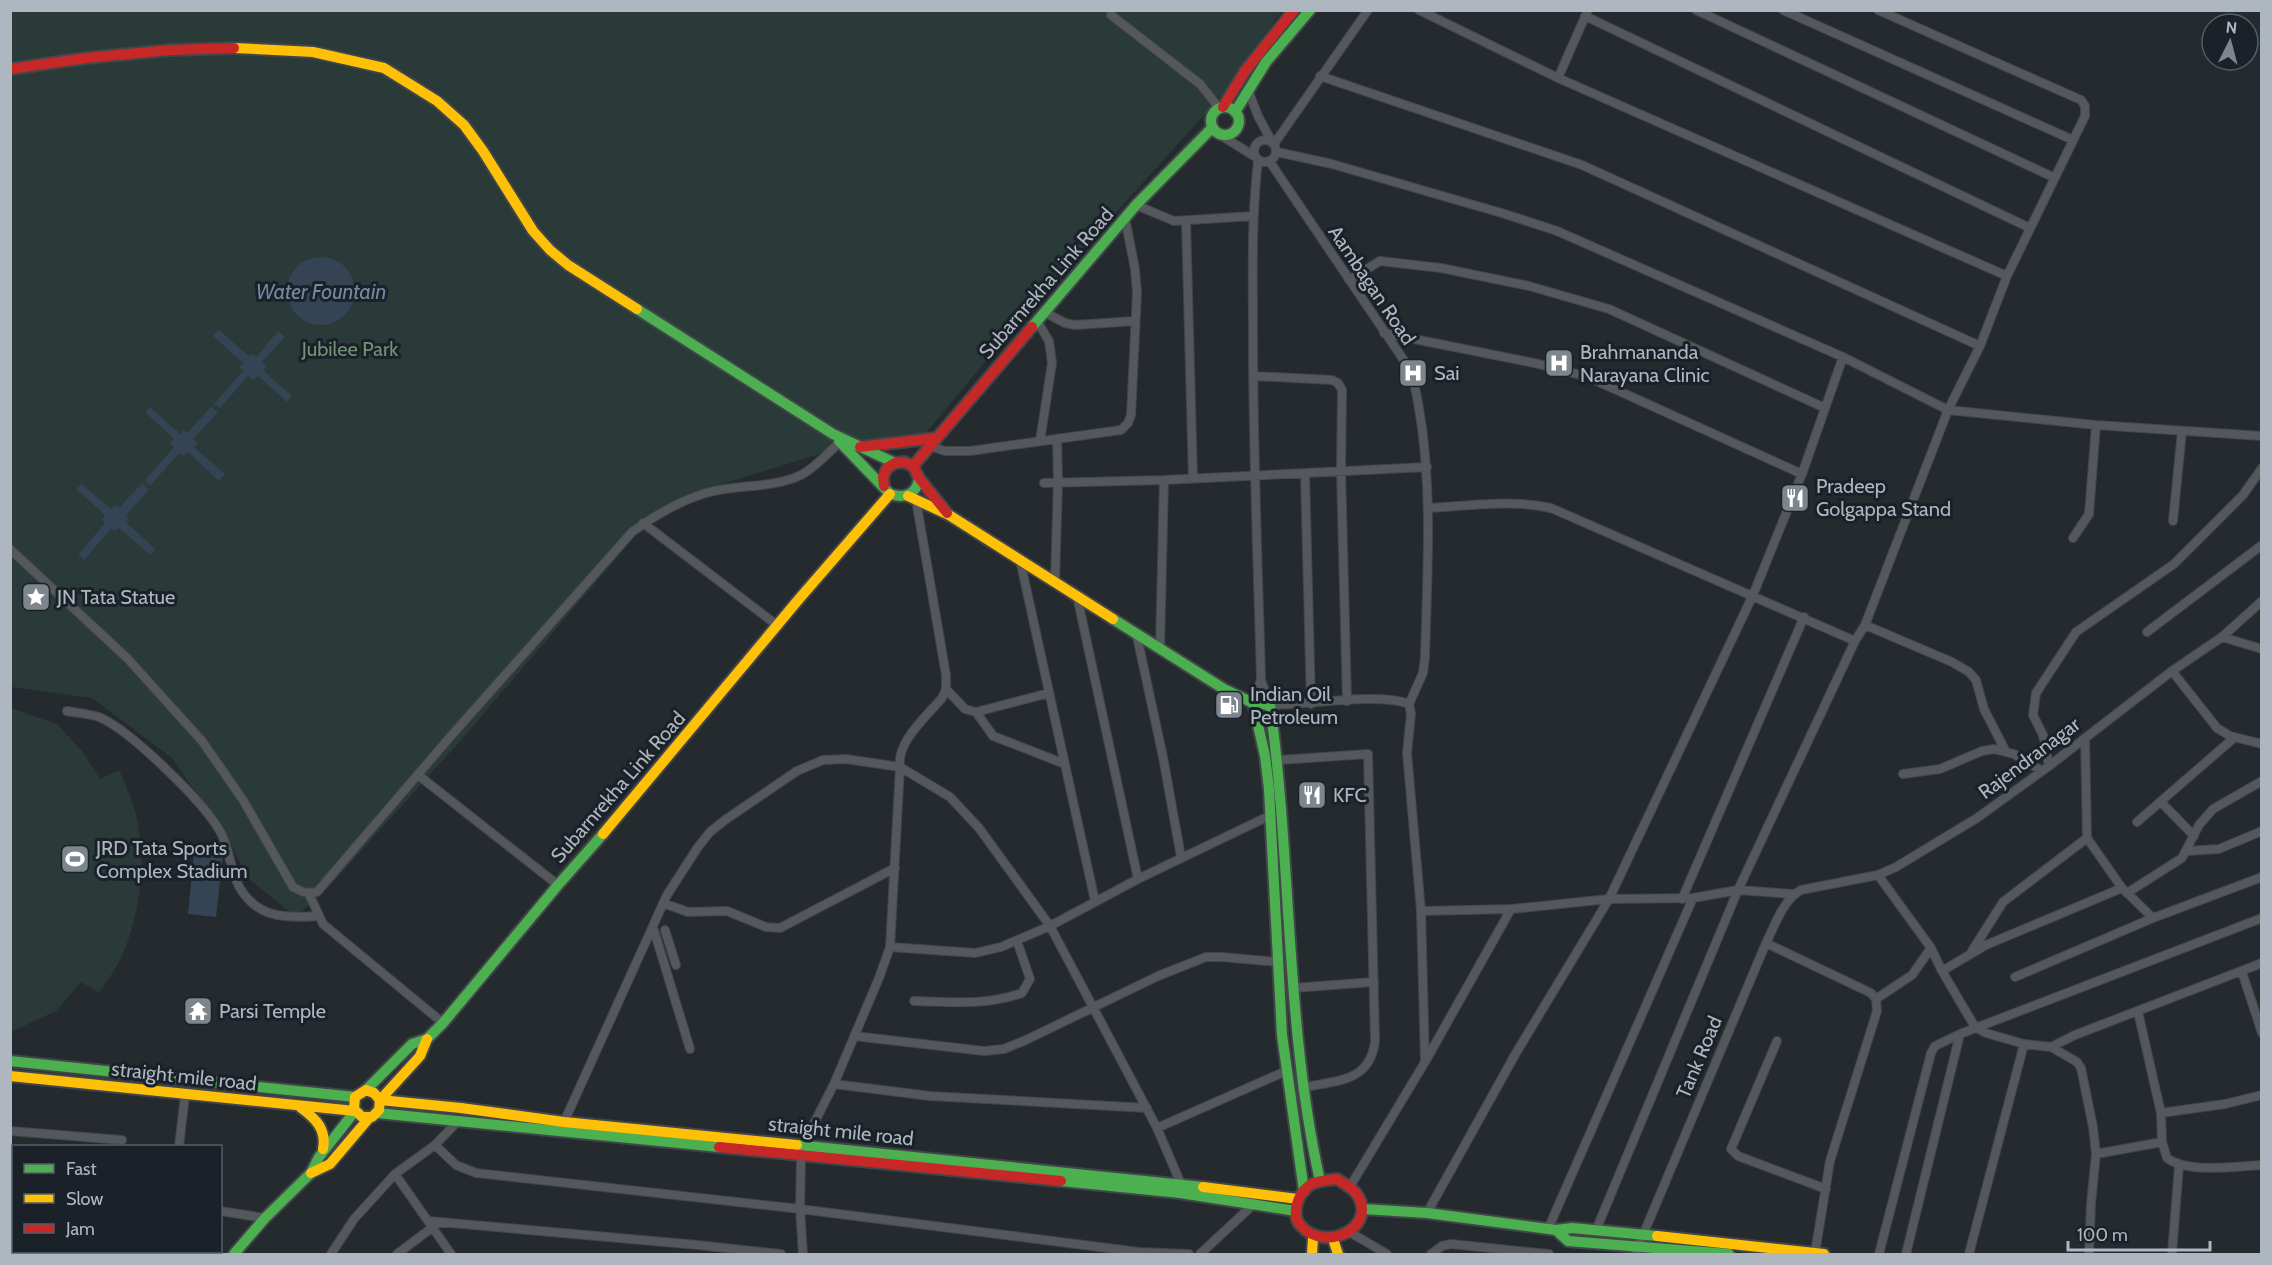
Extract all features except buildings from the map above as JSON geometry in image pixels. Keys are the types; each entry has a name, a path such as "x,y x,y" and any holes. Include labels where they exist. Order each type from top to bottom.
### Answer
{"street":[{"name":"Subarnrekha Link Road","path":"1215,130 1212,115 1221,108 1245,71 1294,10"},
{"name":"Subarnrekha Link Road","path":"1215,130 1230,134 1235,130 1238,124 1235,112 1248,90 1266,62 1310,10"},
{"path":"1274,146 1320,76 1368,10"},
{"path":"1419,10 1558,78 2007,276"},
{"path":"1696,10 2055,178"},
{"path":"1783,10 2073,140"},
{"path":"1596,1230 1738,890 1855,640 1865,625 1948,410 1980,346 2007,276 2085,116 2085,106 2081,100 1878,10"},
{"path":"1558,78 1587,13 2030,228"},
{"path":"1111,15 1200,84 1221,108 1235,112"},
{"path":"10,69 86,58 218,47 313,52 384,68 437,101 464,125 533,231 568,265 836,438 894,463"},
{"path":"1320,76 1582,165 1980,346"},
{"path":"1215,130 1256,158 1270,162 1275,158 1274,146 1258,116 1248,90"},
{"name":"Subarnrekha Link Road","path":"913,466 1136,205 1215,130"},
{"path":"1320,1181 1302,1088 1293,988 1279,760 1270,705 1261,680 1254,477 1253,216 1256,158 1253,150 1261,141 1557,231 1843,357 1948,410 2096,425 2262,436"},
{"name":"Aambagan Road","path":"1270,162 1405,362 1416,385 1427,467 1425,657 1420,680 1409,704"},
{"path":"1136,205 1163,218 1186,222 1253,216"},
{"path":"860,447 933,442 945,451 958,452 1121,430 1128,423 1131,415 1135,321 1135,269 1125,218"},
{"path":"1186,222 1193,478"},
{"path":"1349,280 1380,261 1441,268 1529,286 1609,309 1825,408"},
{"path":"1041,316 1075,325 1135,321"},
{"path":"1040,441 1052,363 1041,316"},
{"path":"1384,333 1539,364 1588,377 1802,474"},
{"path":"1427,1213 1516,1053 1609,899 1754,595 1802,474 1843,357"},
{"path":"1253,376 1332,380 1338,383 1342,390 1341,472 1347,701"},
{"path":"2073,538 2089,514 2096,425"},
{"path":"2173,521 2182,431"},
{"path":"836,438 887,490 898,497 912,498 949,515 1224,689 1253,704 1391,700 1409,704 1411,714 1407,753 1421,911 1425,1062"},
{"path":"10,549 128,659 169,702 202,741 243,800 289,882 302,893 309,894 316,892 622,541 660,513 706,493 783,481 801,475 818,463 836,438"},
{"path":"1054,581 1058,482 1057,439"},
{"path":"887,490 883,477 887,468 894,463 904,462 913,466 919,478 949,515"},
{"path":"1044,483 1254,477 1427,467"},
{"path":"1903,774 1940,769 1982,751 1994,749 2014,754 2045,769 2043,735 2033,715 2036,693 2076,632 2174,564 2243,495 2262,468"},
{"path":"1305,474 1311,704"},
{"path":"803,1254 800,1209 803,1145 834,1084 890,947 899,754 904,744 942,698 946,689 946,675 912,498 919,478"},
{"path":"1160,647 1164,480"},
{"name":"Subarnrekha Link Road","path":"360,1094 412,1044 428,1039 443,1023 778,626 887,490"},
{"path":"1428,508 1510,503 1534,504 1551,508 1855,640"},
{"path":"643,524 778,626"},
{"path":"2147,632 2262,545"},
{"path":"1020,560 1095,901"},
{"path":"1077,595 1138,879"},
{"name":"Rajendranagar","path":"1421,911 1511,909 1609,899 1682,899 1738,890 1793,894 1801,890 1878,875 1896,867 1977,818 2045,769 2172,671 2222,637 2262,601"},
{"path":"1682,899 1804,617"},
{"path":"1865,625 1970,672 1976,680 1984,709 2006,752"},
{"path":"1136,632 1163,757 1181,857"},
{"path":"2222,637 2262,649"},
{"path":"2172,671 2217,728 2235,737 2262,744"},
{"path":"1261,680 1253,704 1265,756 1269,789 1277,963 1299,1200 1298,1225 1313,1238 1323,1242 1334,1242 1344,1239 1359,1224 1363,1209 1360,1197 1351,1185 1337,1179 1310,1185 1299,1200"},
{"path":"946,689 965,709 976,712 1049,693"},
{"path":"67,711 98,717 137,743 184,788 220,831 238,884 246,897 258,908 288,917 318,916"},
{"path":"976,712 993,735 1065,764"},
{"path":"2138,822 2235,737"},
{"path":"2085,738 2087,838 2124,891 2153,918"},
{"path":"1279,760 1368,754 1374,1053 1369,1064 1356,1075 1302,1088"},
{"path":"564,1122 663,903 698,847 710,832 797,771 823,760 846,759 900,766 950,797 967,813 1050,926 1147,1108 1181,1184"},
{"path":"417,775 558,885"},
{"path":"1942,971 1971,953 2124,891 2182,858 2205,817 2213,809 2262,781"},
{"path":"2161,802 2194,836"},
{"path":"890,947 975,953 989,951 1050,926 1181,857 1269,816"},
{"path":"2187,851 2219,849 2262,831"},
{"path":"1971,953 2003,902 2087,838"},
{"path":"663,903 688,912 727,911 766,927 780,928 895,868"},
{"path":"1878,875 1931,948 1975,1027 1986,1034 2024,1044 2051,1047 2077,1062 2084,1074 2096,1154 2089,1254"},
{"path":"2015,977 2153,918 2262,877"},
{"path":"309,894 323,924 443,1023"},
{"name":"Tank Road","path":"1635,1251 1766,943 1793,894"},
{"path":"1552,1230 1693,898"},
{"path":"1351,1185 1425,1062 1511,909"},
{"path":"1879,1254 1931,1053 1935,1046 1975,1027 2262,918"},
{"path":"653,927 690,1049"},
{"path":"665,930 676,965"},
{"path":"914,1001 994,1002 1022,993 1030,979 1017,941"},
{"path":"1363,1209 1427,1213 1552,1230 1572,1228 1596,1230 1820,1254 1826,1189 1839,1131 1877,1011 1876,999 1871,993 1766,943"},
{"path":"1876,999 1912,975 1931,948"},
{"path":"855,1036 984,1051 1004,1049 1158,976 1206,957 1277,963"},
{"path":"2051,1047 2074,1035 2262,963"},
{"path":"2242,972 2262,1034"},
{"path":"1293,988 1374,982"},
{"path":"2138,1012 2161,1113 2162,1142 2167,1158 2179,1165 2194,1167 2262,1165"},
{"path":"1906,1254 1960,1034"},
{"path":"311,1173 330,1164 380,1107 380,1100 420,1056 428,1039"},
{"path":"1777,1041 1731,1149 1738,1156 1826,1189"},
{"path":"1969,1254 2024,1044"},
{"name":"straight mile road","path":"10,1062 360,1094 374,1093 380,1100 461,1107 564,1122 1181,1184 1299,1200"},
{"path":"1157,1128 1286,1071"},
{"name":"straight mile road","path":"10,1076 355,1112 362,1117 393,1115 563,1130 1180,1193 1255,1203 1299,1200"},
{"path":"834,1084 930,1096 1147,1108"},
{"path":"234,1254 311,1173 322,1153 355,1112 352,1105 360,1094"},
{"path":"179,1145 185,1095"},
{"path":"2161,1113 2225,1104 2262,1095"},
{"path":"299,1106 322,1126 325,1135 322,1153"},
{"path":"331,1254 354,1219 395,1174 435,1145 458,1121"},
{"path":"10,1131 122,1140"},
{"path":"2096,1154 2162,1142"},
{"path":"435,1145 456,1165 476,1173 800,1209 1128,1250 1189,1254"},
{"path":"2172,1254 2179,1165"},
{"path":"395,1174 434,1224 451,1254"},
{"path":"1200,1254 1255,1203"},
{"path":"222,1211 266,1218"},
{"path":"398,1254 434,1224 698,1245 780,1254"},
{"path":"1552,1230 1568,1241 1635,1251 1729,1254"},
{"path":"1351,1233 1387,1254"},
{"path":"1312,1254 1313,1238"},
{"path":"1334,1242 1338,1254"},
{"path":"1431,1254 1442,1246 1451,1244 1550,1254"},
{"path":"697,1254 698,1245"}],"green space":[{"name":"Jubilee Park","path":"11,11 1282,11 1222,95 1029,309 916,445 829,451 709,488 667,510 638,533 462,739 333,882 296,917 248,878 227,837 172,758 92,698 11,687"},
{"name":"JRD Tata Sports Complex Stadium","path":"11,708 57,724 82,751 100,779 119,770 138,823 141,862 138,902 128,940 119,962 99,993 81,982 56,1011 11,1031"}],"water":[{"name":"Water Fountain","path":"328,257 340,263 349,272 355,284 353,304 345,315 328,325 314,325 297,315 289,304 287,284 297,267 308,259"},
{"path":"219,330 249,356 253,354 257,356 278,331 285,337 262,362 267,366 263,370 292,396 287,402 258,376 253,380 248,376 220,408 214,404 243,371 239,367 243,363 213,336"},
{"path":"150,407 180,434 183,430 187,433 211,407 218,412 193,439 198,443 194,447 225,474 219,481 188,452 183,456 179,453 150,486 145,480 174,447 170,443 174,439 145,412"},
{"path":"142,483 149,490 126,515 129,519 126,522 155,549 150,555 119,528 115,531 111,529 84,560 78,555 105,523 102,520 105,515 76,489 82,484 111,509 115,505 119,508"},
{"path":"195,843 224,846 216,917 188,914"}],"traffic: fast":[{"path":"1235,112 1266,62 1310,10"},
{"path":"1225,107 1235,111 1239,121 1235,131 1225,135 1215,131 1211,121 1215,111 1225,107"},
{"path":"1032,327 1136,205 1212,128"},
{"path":"637,309 833,434 895,463"},
{"path":"839,441 890,494 901,496 909,494 916,488 919,478"},
{"path":"1113,619 1224,689 1253,703 1270,705 1277,764 1301,1063 1320,1181"},
{"path":"1253,703 1265,756 1269,789 1282,1035 1304,1191"},
{"path":"365,1091 412,1044 427,1039 443,1023 603,834"},
{"path":"10,1061 355,1097"},
{"path":"234,1254 265,1218 311,1173 319,1157 355,1111"},
{"path":"377,1113 719,1147"},
{"path":"797,1145 1203,1187"},
{"path":"1061,1181 1180,1193 1296,1211"},
{"path":"1363,1209 1427,1213 1556,1230 1572,1228 1657,1236"},
{"path":"1556,1230 1568,1241 1729,1254"}],"traffic: slow":[{"path":"234,48 313,52 384,68 437,101 464,125 533,231 550,250 568,265 637,309"},
{"path":"603,834 799,599 890,494"},
{"path":"908,496 949,515 1113,619"},
{"path":"380,1100 420,1056 427,1039"},
{"path":"10,1076 355,1111"},
{"path":"380,1100 379,1110 372,1117 362,1117 354,1109 355,1097 366,1090 374,1093 380,1100 564,1122 797,1145"},
{"path":"300,1107 319,1125 323,1136 323,1149"},
{"path":"311,1173 330,1164 369,1118"},
{"path":"1203,1187 1298,1199"},
{"path":"1657,1236 1824,1254"},
{"path":"1312,1254 1313,1238"},
{"path":"1334,1242 1338,1254"}],"traffic: jam":[{"path":"1223,107 1245,71 1294,10"},
{"path":"10,69 86,58 170,50 234,48"},
{"path":"913,466 1032,327"},
{"path":"860,447 936,438"},
{"path":"884,486 883,477 887,468 895,463 904,462 913,466 919,478 947,513"},
{"path":"719,1147 1061,1181"},
{"path":"1337,1179 1356,1193 1362,1205 1361,1216 1356,1225 1336,1237 1312,1234 1301,1226 1296,1216 1299,1199 1313,1183 1337,1179"}],"place":[{"name":"Brahmananda Narayana Clinic","path":"1559,363"},
{"name":"Sai","path":"1413,373"},
{"name":"Pradeep Golgappa Stand","path":"1795,498"},
{"name":"JN Tata Statue","path":"36,597"},
{"name":"Indian Oil Petroleum","path":"1229,705"},
{"name":"KFC","path":"1312,795"},
{"name":"JRD Tata Sports Complex Stadium","path":"75,859"},
{"name":"Parsi Temple","path":"198,1011"}]}
